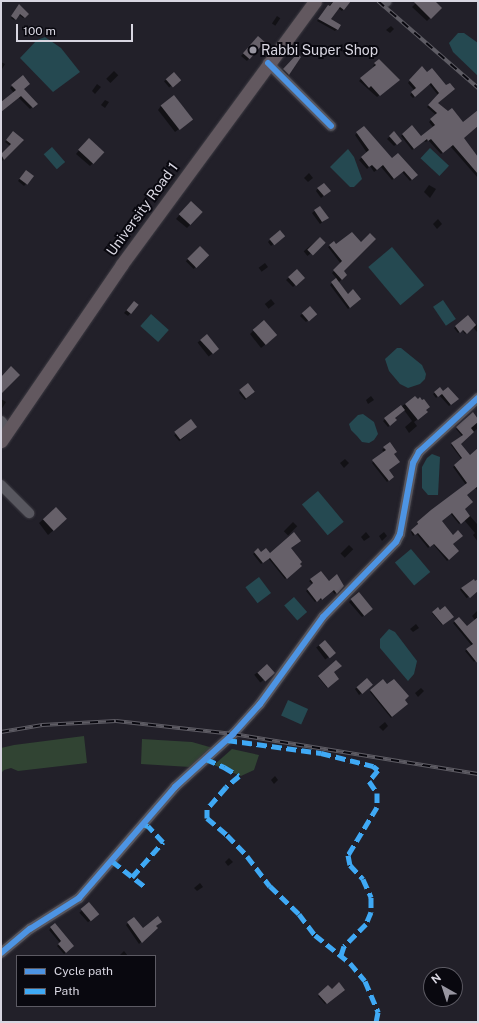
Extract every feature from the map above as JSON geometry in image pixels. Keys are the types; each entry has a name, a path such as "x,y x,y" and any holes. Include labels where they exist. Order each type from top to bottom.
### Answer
{"main road":[{"name":"University Road 1","path":"4,431 122,264 268,63 316,1"}],"street":[{"path":"268,63 331,126"},
{"path":"1,953 30,929 79,898 175,787 233,734 260,704 323,618 396,542 400,534 413,463 418,452 478,398"},
{"path":"1,485 29,513"}],"green space":[{"path":"84,736 87,763 18,771 11,768 4,770 1,773 1,748"},
{"path":"142,739 192,742 213,748 190,767 141,764"},
{"path":"232,749 259,755 254,770 241,776 214,765"}],"water":[{"path":"458,33 464,33 478,43 478,76 453,52 449,43"},
{"path":"45,37 61,48 80,72 53,92 20,58 37,40"},
{"path":"52,147 65,162 57,169 44,154"},
{"path":"430,148 449,166 439,176 420,158"},
{"path":"348,149 354,157 362,179 354,187 350,187 330,167"},
{"path":"392,247 424,285 400,305 368,267"},
{"path":"443,300 456,319 446,326 433,307"},
{"path":"151,314 169,330 158,342 140,326"},
{"path":"397,348 401,348 422,365 426,374 425,379 420,384 408,388 400,384 389,371 385,359"},
{"path":"363,414 374,422 378,434 374,440 369,443 362,442 351,430 349,424 358,415"},
{"path":"432,454 440,457 438,495 428,495 422,488 422,467 427,458"},
{"path":"318,491 344,522 328,535 302,504"},
{"path":"411,549 430,572 414,585 395,562"},
{"path":"259,577 271,593 257,603 245,587"},
{"path":"294,597 307,612 297,621 284,606"},
{"path":"389,629 395,632 417,661 414,674 408,681 380,648 380,639"},
{"path":"288,700 308,709 301,724 281,716"}],"building":[{"path":"331,1 351,1 344,10 340,7 331,19 341,25 338,30 318,19 328,5 330,6 333,2"},
{"path":"413,1 435,1 442,8 431,19"},
{"path":"19,4 29,14 25,18 20,14 16,20 11,16"},
{"path":"258,36 265,42 250,59 243,53"},
{"path":"297,54 301,57 289,75 283,69"},
{"path":"379,59 400,80 380,96 371,86 369,88 360,78 376,65 374,63"},
{"path":"422,66 427,72 432,68 446,85 450,83 455,89 438,103 448,111 452,108 463,122 478,110 478,126 464,138 478,157 478,174 453,145 443,153 431,139 428,141 427,139 414,149 402,134 412,125 421,136 435,125 430,119 437,113 428,105 439,93 431,83 415,97 411,92 416,88 409,80"},
{"path":"174,72 181,80 173,88 166,79"},
{"path":"23,75 30,84 24,89 38,104 33,108 21,96 1,112 1,102 16,90 11,85"},
{"path":"174,95 193,119 180,130 161,105"},
{"path":"364,126 392,158 398,153 418,175 412,180 404,171 394,179 383,165 377,170 372,165 369,167 361,157 369,150 356,132"},
{"path":"13,131 24,140 4,160 1,154 11,144 6,140"},
{"path":"394,131 402,141 397,145 389,136"},
{"path":"89,138 104,152 93,164 78,150"},
{"path":"26,170 34,176 27,185 19,179"},
{"path":"324,183 331,191 324,196 317,188"},
{"path":"191,201 203,212 190,225 179,214"},
{"path":"320,206 329,218 322,222 314,210"},
{"path":"280,230 285,236 274,245 269,239"},
{"path":"352,232 361,242 370,233 376,239 344,271 347,275 342,280 333,270 342,261 329,245 334,241 336,244"},
{"path":"320,237 326,243 313,255 307,250"},
{"path":"200,246 209,255 196,268 187,259"},
{"path":"297,269 305,278 296,286 288,277"},
{"path":"336,278 348,294 353,289 361,299 350,308 331,282"},
{"path":"134,301 139,305 131,314 126,310"},
{"path":"310,306 317,314 309,322 302,313"},
{"path":"468,315 476,325 467,334 463,330 460,333 455,326"},
{"path":"264,320 277,335 266,345 253,330"},
{"path":"207,334 219,349 213,354 200,340"},
{"path":"11,366 20,375 1,394 1,377"},
{"path":"248,383 255,392 246,398 239,390"},
{"path":"440,387 443,391 448,387 459,399 451,405 442,394 438,397 434,392"},
{"path":"415,396 418,399 420,397 422,400 424,399 430,407 426,410 428,412 418,420 405,404"},
{"path":"401,405 405,410 395,418 397,420 390,426 384,418"},
{"path":"473,412 478,419 478,422 471,428 474,432 461,444 470,455 478,448 478,486 467,495 473,502 465,509 470,516 461,524 452,513 442,521 453,535 458,530 463,536 453,544 459,551 449,560 434,544 430,547 418,533 415,535 411,530 418,524 417,522 431,510 467,483 454,465 462,458 451,443 463,435 456,427"},
{"path":"191,419 197,427 180,440 174,432"},
{"path":"390,442 397,452 394,454 400,462 389,470 394,477 389,481 372,460 386,450 383,447"},
{"path":"56,507 67,519 54,531 43,519"},
{"path":"294,532 301,541 291,548 302,562 300,564 302,566 287,579 270,558 263,563 254,552 258,548 261,552 266,548 270,553"},
{"path":"321,571 329,581 337,574 344,586 337,594 334,590 322,600 321,598 317,602 307,589 313,583 310,579"},
{"path":"474,579 475,581 478,579 478,591 470,598 461,588"},
{"path":"359,592 373,609 364,616 350,599"},
{"path":"445,606 454,617 443,625 432,612 438,607 440,610"},
{"path":"459,617 467,626 478,617 478,664 466,649 473,644 454,621"},
{"path":"325,640 336,653 330,658 319,645"},
{"path":"336,660 342,666 334,672 339,679 328,688 318,676"},
{"path":"267,664 275,673 265,682 257,673"},
{"path":"367,678 373,685 362,694 356,687"},
{"path":"383,679 387,684 394,679 409,696 405,700 408,704 392,717 370,690"},
{"path":"89,902 99,914 91,921 81,909"},
{"path":"158,916 162,922 156,926 158,928 142,943 127,922 134,917 143,928"},
{"path":"55,923 74,946 66,953 58,944 61,941 50,927"},
{"path":"339,982 345,990 327,1004 318,994 328,985 332,989"}],"railway":[{"path":"378,1 478,88"},
{"path":"1,732 42,725 116,721 233,734 478,774"}],"marked path":[{"path":"227,740 321,753 373,766 378,770 369,781 377,793 377,807 348,855 350,865 363,879 371,897 371,912 366,924 344,946 341,955"},
{"path":"206,759 239,776 226,787 207,809 207,818 227,835 247,856 270,886 299,914 315,935 350,963 365,981 378,1012 376,1022"},
{"path":"132,877 163,842 148,826 143,824"},
{"path":"112,861 144,886"}],"cycle path":[{"path":"268,63 331,126"},
{"path":"1,953 30,929 79,898 175,787 233,734 260,704 323,617 396,542 400,534 413,463 419,452 478,398"}],"place":[{"name":"Rabbi Super Shop","path":"253,50"}]}
